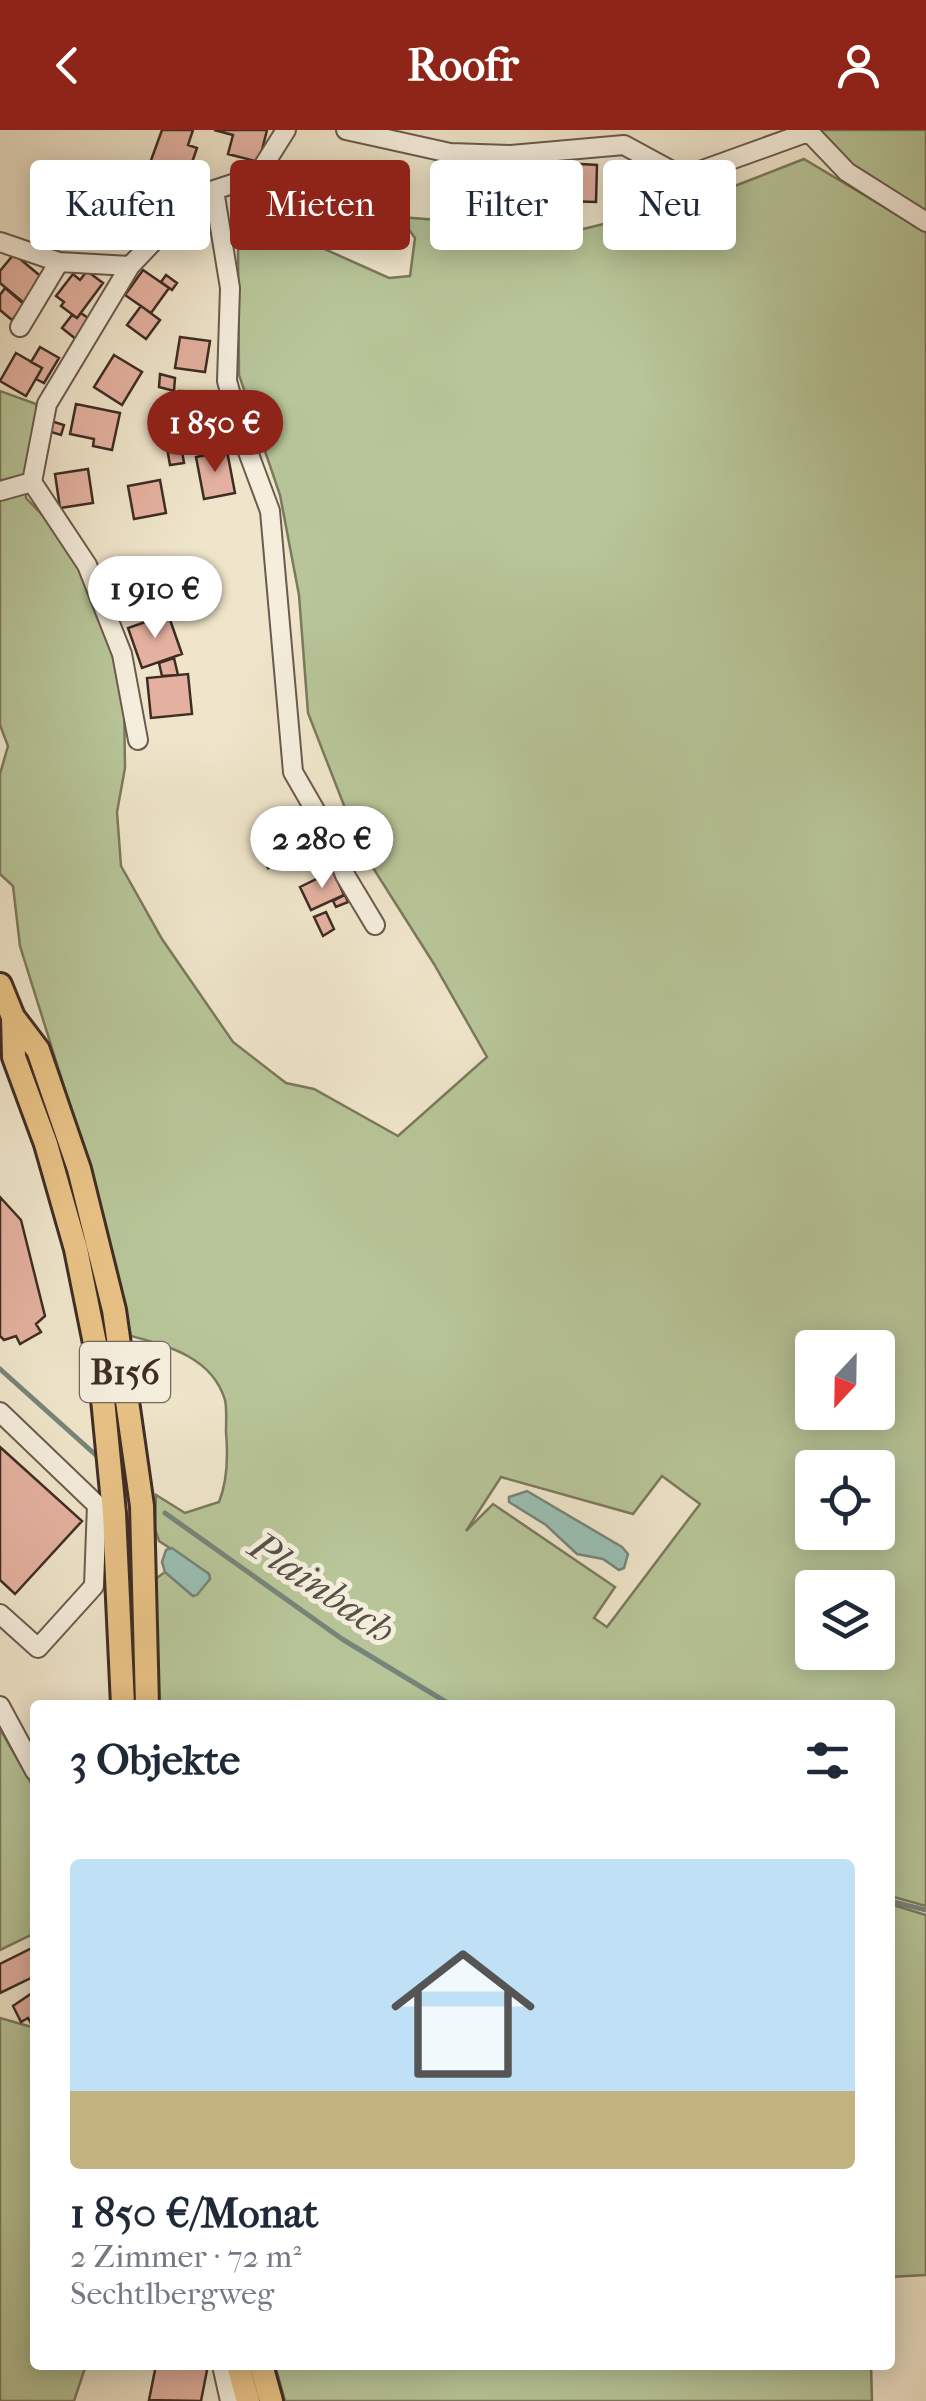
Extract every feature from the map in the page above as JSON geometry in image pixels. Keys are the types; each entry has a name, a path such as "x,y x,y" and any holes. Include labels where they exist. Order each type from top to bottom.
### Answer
{"main road":[{"name":"B156","path":"0,985 13,1018 38,1050 79,1169 114,1310 142,1506 147,1700"},
{"name":"B156","path":"13,1018 14,1057 46,1144 76,1250 100,1368 114,1513 123,1700"},
{"path":"239,2370 248,2401"},
{"path":"262,2370 271,2401"}],"street":[{"path":"138,740 122,654 86,566 32,482 47,404 130,266 190,204 214,190 257,176 286,130"},
{"path":"346,130 450,152 511,155 624,145 683,176 807,131 847,172 926,222"},
{"path":"214,190 230,288 227,380 244,442 270,511 293,772 331,838 344,875 375,926"},
{"path":"0,242 59,262 130,266"},
{"path":"20,327 53,278 59,262"},
{"path":"0,491 32,482"},
{"path":"0,1412 96,1505 94,1586 38,1648 0,1614"},
{"path":"0,1706 30,1761"},
{"path":"223,2370 230,2401"}],"green space":[{"path":"819,130 926,130 926,213 855,167"},
{"path":"804,159 926,232 926,1906 895,1897 895,1700 159,1700 154,1580 165,1572 193,1596 210,1579 209,1574 159,1541 155,1529 156,1495 185,1513 219,1502 227,1467 225,1400 219,1385 199,1363 174,1349 131,1336 97,1192 20,946 13,886 0,874 0,774 8,746 0,725 0,391 36,404 39,429 26,476 26,498 78,560 109,632 124,697 125,768 117,812 121,866 162,939 233,1042 286,1083 314,1089 398,1136 487,1057 361,849 308,713 299,595 280,495 239,375 238,250 327,250 389,278 410,276 415,238 410,231 410,218 430,219 430,250 583,250 583,229 603,224 603,250 736,250 736,185","holes":["662,1476 700,1504 607,1627 594,1618 615,1587 493,1504 466,1531 501,1477 633,1514"]},
{"path":"0,1729 30,1781 30,1935 0,1950"},
{"path":"895,1906 926,1915 926,2275 895,2277"},
{"path":"0,2018 30,2027 30,2370 84,2370 74,2401 0,2401"},
{"path":"276,2370 871,2370 872,2401 285,2401"}],"water":[{"path":"527,1491 622,1547 628,1554 624,1568 619,1570 603,1559 577,1554 546,1525 509,1502 509,1497"},
{"path":"172,1548 209,1574 210,1579 197,1595 193,1596 165,1572 162,1562 166,1550"}],"building":[{"path":"162,130 193,130 188,145 197,148 193,160 151,160"},
{"path":"214,130 267,130 260,160 228,154 233,135"},
{"path":"583,164 597,165 596,202 583,202"},
{"path":"14,254 44,279 24,303 0,283 0,271"},
{"path":"143,270 169,288 151,313 125,295"},
{"path":"87,271 103,283 77,318 61,306 64,302 56,296 73,274 80,280"},
{"path":"166,275 177,283 172,290 161,282"},
{"path":"5,288 25,305 12,320 0,310 0,295"},
{"path":"141,306 160,320 146,339 127,325"},
{"path":"81,313 92,321 77,340 62,328 72,315 77,318"},
{"path":"180,337 210,341 205,372 175,368"},
{"path":"40,347 59,358 44,383 36,379 42,368 31,362"},
{"path":"16,353 42,368 26,396 0,381"},
{"path":"114,355 142,372 122,405 94,387"},
{"path":"160,374 175,378 174,391 159,387"},
{"path":"179,391 208,392 207,428 178,427"},
{"path":"76,404 120,413 112,450 93,446 94,439 70,434"},
{"path":"51,421 64,425 61,435 48,431"},
{"path":"181,445 184,463 170,465 167,448"},
{"path":"227,451 235,493 204,499 196,457"},
{"path":"88,469 93,503 60,508 55,474"},
{"path":"160,480 166,513 134,519 128,486"},
{"path":"123,562 128,573 151,563 163,592 123,608 107,569"},
{"path":"168,614 182,654 142,668 128,628"},
{"path":"174,658 178,675 162,676 159,663"},
{"path":"188,674 192,714 151,718 147,678"},
{"path":"312,811 326,842 268,868 254,837"},
{"path":"346,821 352,833 340,838 334,826"},
{"path":"333,871 344,895 311,910 300,887"},
{"path":"345,895 348,902 336,907 333,901"},
{"path":"326,912 334,929 323,936 314,917"},
{"path":"0,1197 21,1220 45,1316 36,1324 41,1332 20,1344 16,1336 4,1340 0,1336"},
{"path":"0,1447 82,1521 15,1594 0,1580"},
{"path":"30,1949 30,1978 0,1993 0,1964"},
{"path":"30,1994 30,2022 28,2018 21,2022 13,2006"},
{"path":"155,2370 207,2370 201,2401 149,2400"}],"waterway":[{"name":"Plainbach","path":"0,1369 98,1457"},
{"name":"Plainbach","path":"165,1513 342,1639 443,1700"},
{"name":"Plainbach","path":"895,1902 926,1910"}]}
